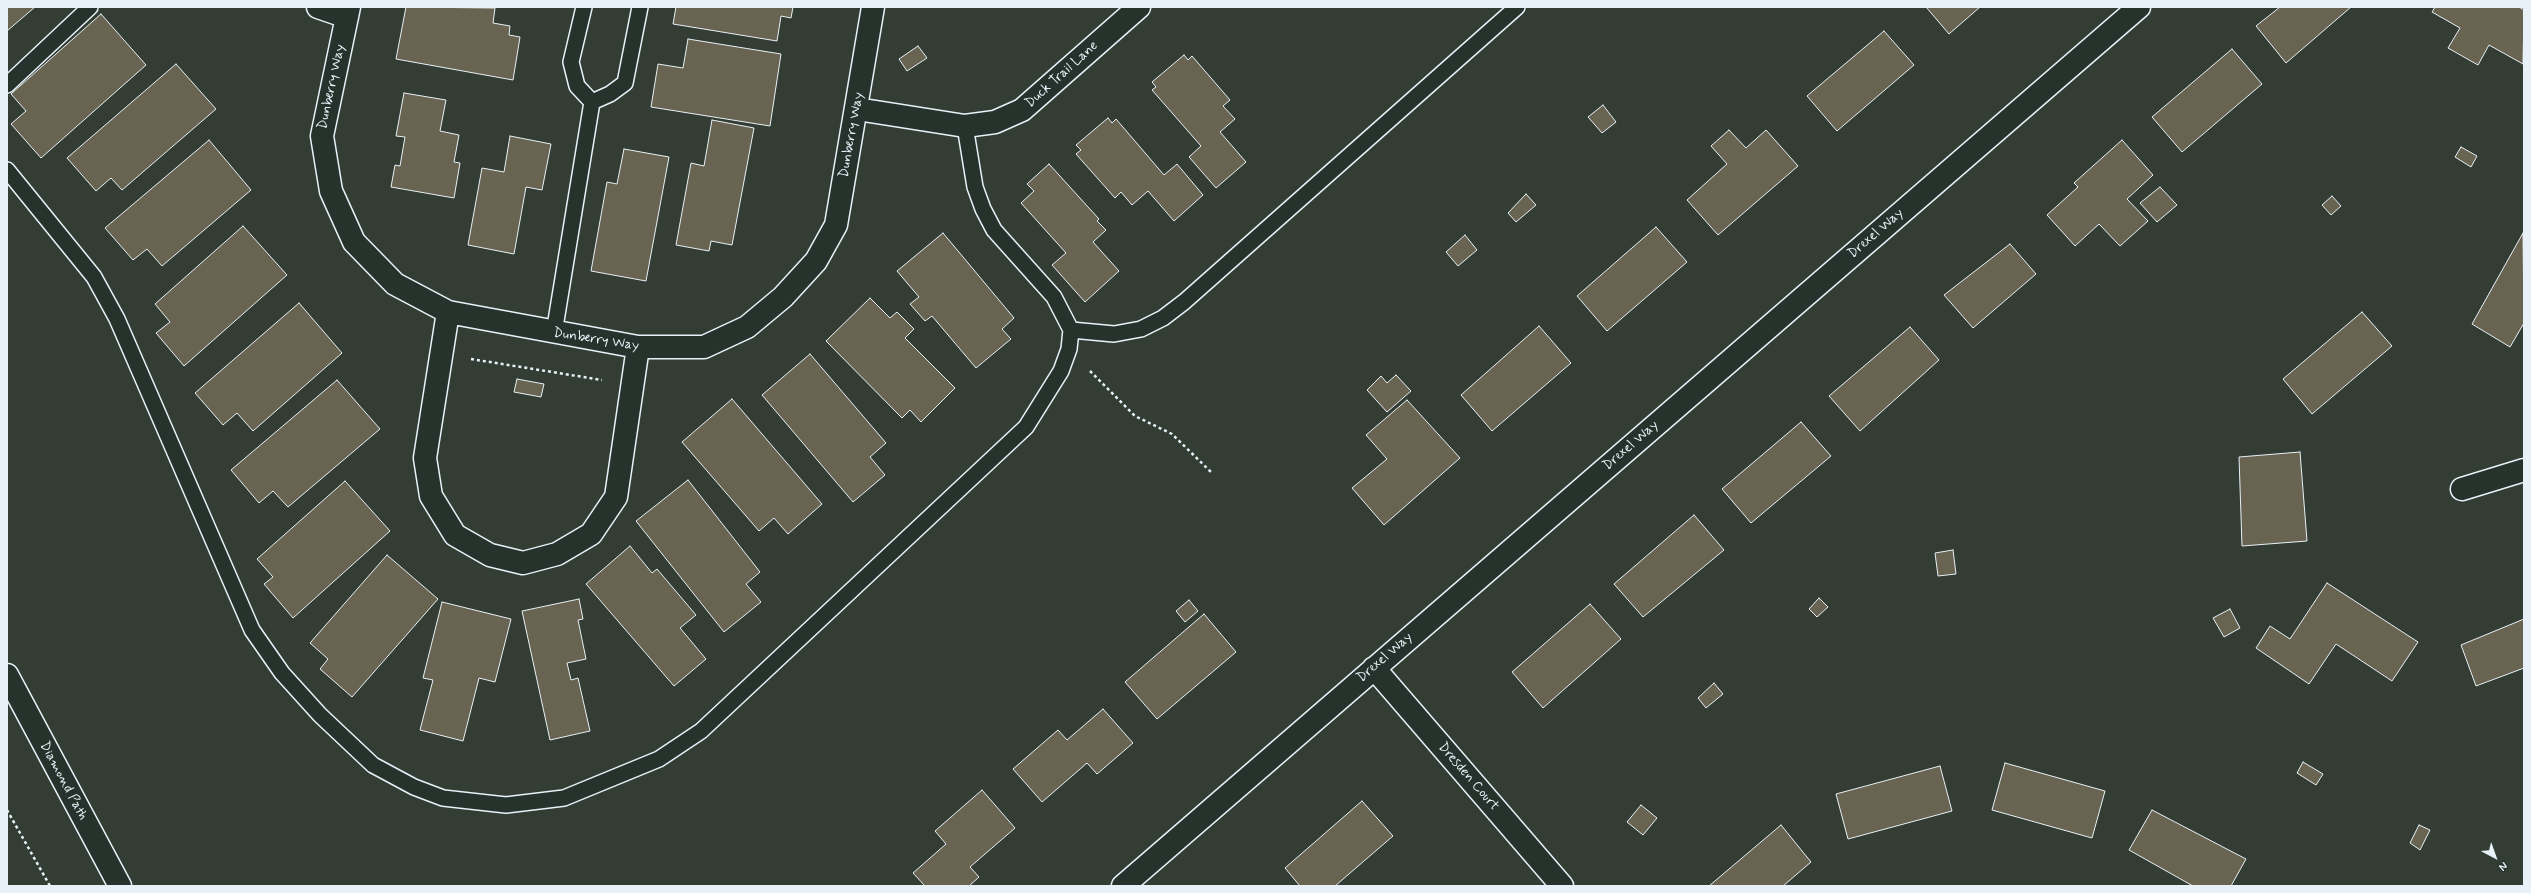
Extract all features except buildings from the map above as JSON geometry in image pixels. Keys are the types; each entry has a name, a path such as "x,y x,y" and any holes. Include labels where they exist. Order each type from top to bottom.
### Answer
{"street":[{"path":"318,7 348,12"},
{"name":"Dunberry Way","path":"348,12 322,136 331,190 354,242 395,284 448,312 554,333 638,347 704,347 747,327 783,297 811,266 836,225 857,109 873,7"},
{"name":"Duck Trail Lane","path":"857,109 965,126 995,122 1022,110 1139,7"},
{"name":"Drexel Way","path":"1123,886 2139,7"},
{"path":"448,312 425,458 431,496 456,535 490,555 523,563 557,554 591,534 616,497 638,347"},
{"path":"2462,490 2524,470"},
{"name":"Dresden Court","path":"1374,668 1562,886"},
{"name":"Diamond Path","path":"7,675 120,886"}],"lane":[{"path":"7,85 90,7"},
{"path":"584,7 571,62 576,86 592,102"},
{"path":"592,102 610,94 625,83 640,7"},
{"path":"1072,330 1114,334 1141,329 1163,318 1184,302 1518,7"},
{"path":"554,333 592,102"},
{"path":"7,170 94,277 117,319 252,630 282,673 320,715 373,765 414,787 443,798 506,805 564,798 659,759 700,731 1026,427 1060,371 1069,349 1072,330 1054,297 994,230 983,209 975,187 965,126"}],"path":[{"path":"1069,349 1135,416 1172,434 1211,472"},
{"path":"441,354 632,384"},
{"path":"7,810 50,886"}]}
